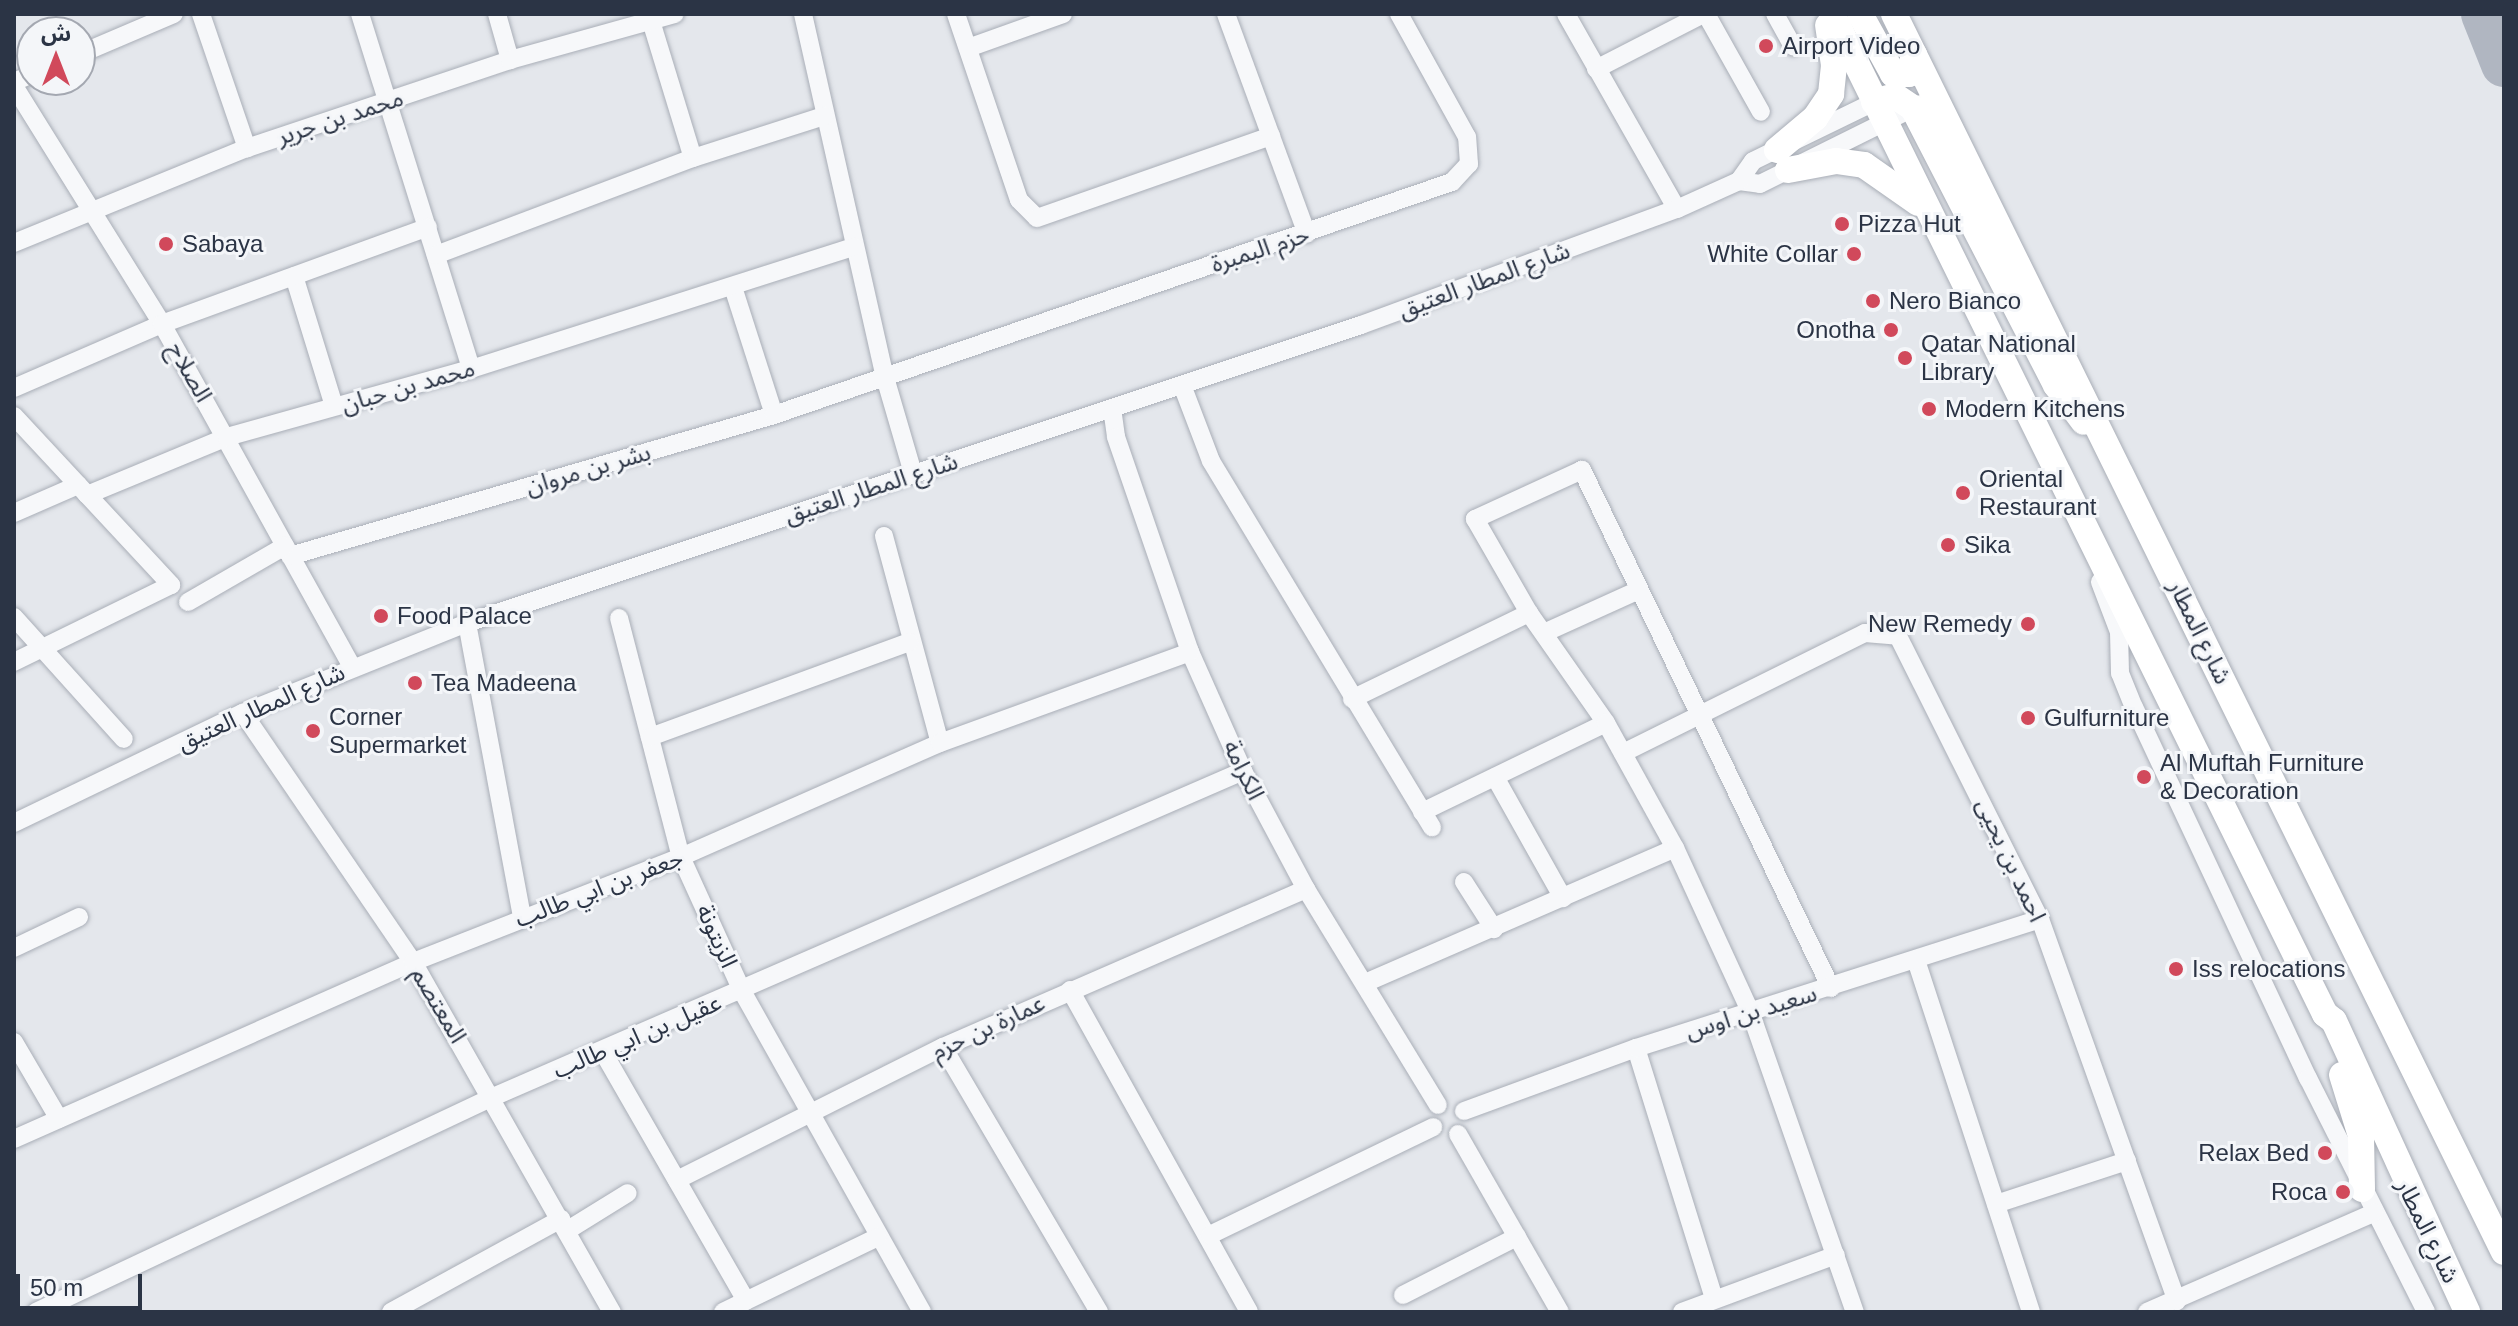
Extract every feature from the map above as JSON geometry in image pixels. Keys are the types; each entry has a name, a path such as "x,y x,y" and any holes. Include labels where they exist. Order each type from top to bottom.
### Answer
{"highway":[{"path":"1782,160 1831,94 1834,65 1826,14"},
{"name":"شارع المطار","path":"1832,14 2098,545 2325,1014 2334,1021 2467,1312"},
{"path":"1860,14 1893,74 1909,74 1914,55"},
{"path":"1879,113 1895,96 1923,103 1914,55 1894,14"},
{"name":"شارع المطار","path":"1923,103 2056,385 2131,491 2504,1252"},
{"path":"1782,160 1847,161 1872,167 1909,192 1943,232"},
{"path":"2325,1014 2361,1136 2368,1201"}],"street":[{"path":"96,47 174,14"},
{"path":"201,14 247,148"},
{"path":"360,14 471,369"},
{"path":"497,14 510,60"},
{"name":"محمد بن جرير","path":"16,238 247,148 510,60 675,14"},
{"path":"803,14 884,374 913,473"},
{"path":"956,14 1019,200 1037,218 1271,136"},
{"path":"968,48 1063,14"},
{"path":"1226,14 1307,234"},
{"name":"حزم البمبرة","path":"884,374 1307,234 1452,182 1469,164 1467,137 1399,14"},
{"path":"1566,14 1677,209"},
{"path":"1596,69 1705,14 1761,112"},
{"path":"1775,14 1793,46"},
{"path":"651,21 693,158"},
{"name":"الصلاح","path":"20,96 162,324 352,667"},
{"name":"شارع المطار العتيق","path":"14,823 243,713 467,623 1182,385 1677,209 1739,181 1753,161 1782,160 1879,113"},
{"path":"436,255 693,158 824,116"},
{"path":"14,388 162,324 428,227"},
{"name":"محمد بن حبان","path":"14,513 227,437 471,369 854,247"},
{"path":"294,276 334,406"},
{"path":"733,287 774,415"},
{"name":"بشر بن مروان","path":"188,602 288,551 774,415 884,374"},
{"path":"1182,385 1211,461 1427,820 1495,777 1606,723"},
{"name":"الكرامة","path":"1112,408 1116,437 1190,652 1243,771 1306,889 1438,1105"},
{"path":"14,416 171,585 14,662"},
{"path":"1831,988 1582,470 1475,519 1529,613 1546,632 1606,723 1675,848 1750,1011 1855,1312"},
{"path":"884,536 909,642 940,743"},
{"name":"شارع المطار","path":"2098,545 2094,564 2119,632 2120,673 2134,707 2368,1201 2426,1312"},
{"path":"1546,632 1639,590"},
{"path":"1352,699 1529,613"},
{"path":"14,617 124,739"},
{"name":"الزيتونة","path":"619,618 681,857 742,991 808,1114 922,1312"},
{"path":"467,623 522,917"},
{"name":"احمد بن يحيى","path":"1701,716 1865,633 1898,636 2040,919 2177,1301"},
{"path":"650,737 909,642"},
{"name":"جعفر بن ابي طالب","path":"14,1139 413,962 681,857 940,743 1190,652"},
{"name":"المعتصم","path":"243,713 413,962 493,1097 612,1312"},
{"path":"1623,753 1701,716"},
{"name":"عقيل بن ابي طالب","path":"36,1312 493,1097 603,1052 1243,771"},
{"path":"1495,777 1563,898"},
{"path":"1365,983 1675,848"},
{"path":"1464,882 1494,929"},
{"name":"عمارة بن حزم","path":"677,1180 943,1047 1306,889"},
{"path":"14,948 79,917"},
{"name":"سعيد بن اوس","path":"1464,1111 1636,1048 2040,919"},
{"path":"1916,960 2031,1312"},
{"path":"1070,990 1210,1235 1249,1312"},
{"path":"14,1042 59,1119"},
{"path":"943,1047 1099,1312"},
{"path":"1636,1048 1714,1299"},
{"path":"603,1052 677,1180 755,1303"},
{"path":"1458,1134 1439,1134 1433,1127 1432,1115 1438,1105 1448,1102 1464,1111 1458,1134 1560,1312"},
{"path":"1210,1235 1433,1127"},
{"path":"1996,1204 2127,1161"},
{"path":"391,1312 628,1193"},
{"path":"2147,1312 2177,1301 2368,1201"},
{"path":"723,1312 755,1303 878,1237"},
{"path":"1403,1295 1517,1237"},
{"path":"1682,1312 1836,1255"}],"taxiway":[{"path":"2484,14 2504,64"}],"place":[{"name":"Airport Video","path":"1766,46"},
{"name":"Pizza Hut","path":"1842,224"},
{"name":"Sabaya","path":"166,244"},
{"name":"White Collar","path":"1854,254"},
{"name":"Nero Bianco","path":"1873,301"},
{"name":"Onotha","path":"1891,330"},
{"name":"Qatar National Library","path":"1905,358"},
{"name":"Modern Kitchens","path":"1929,409"},
{"name":"Oriental Restaurant","path":"1963,493"},
{"name":"Sika","path":"1948,545"},
{"name":"Food Palace","path":"381,616"},
{"name":"New Remedy","path":"2028,624"},
{"name":"Tea Madeena","path":"415,683"},
{"name":"Gulfurniture","path":"2028,718"},
{"name":"Corner Supermarket","path":"313,731"},
{"name":"Al Muftah Furniture & Decoration","path":"2144,777"},
{"name":"Iss relocations","path":"2176,969"},
{"name":"Relax Bed","path":"2325,1153"},
{"name":"Roca","path":"2343,1192"}]}
